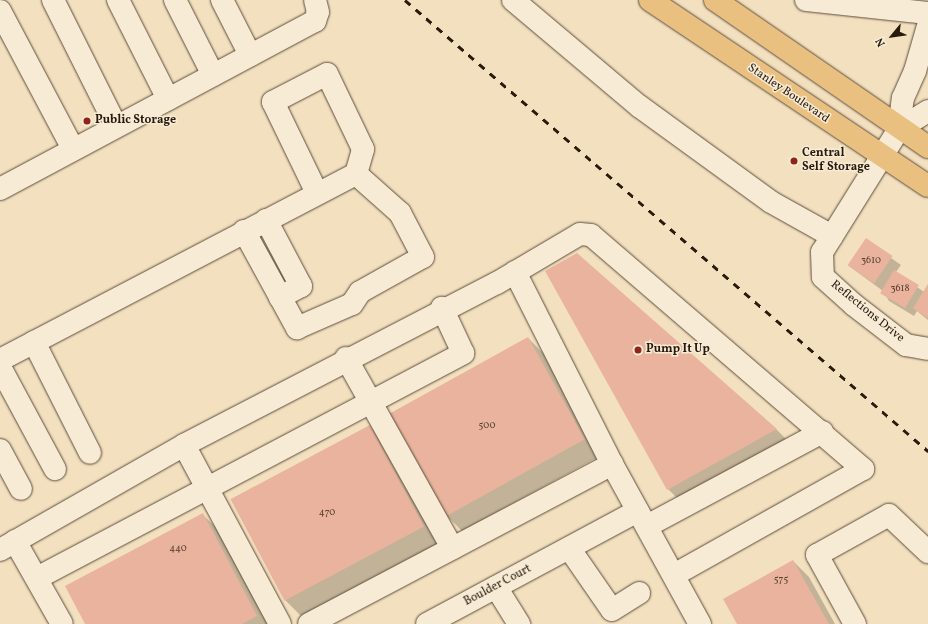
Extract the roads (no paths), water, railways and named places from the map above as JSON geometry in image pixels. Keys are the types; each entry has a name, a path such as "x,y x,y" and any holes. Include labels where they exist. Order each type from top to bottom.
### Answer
{"main road":[{"name":"Stanley Boulevard","path":"650,0 880,156 928,186"},
{"path":"715,0 928,148"}],"street":[{"path":"53,0 116,126"},
{"path":"118,0 168,99"},
{"path":"175,0 213,75"},
{"path":"222,0 250,55"},
{"path":"0,189 315,21 318,12 315,0"},
{"path":"513,0 639,106 771,202 832,236"},
{"path":"806,0 863,3 928,13"},
{"path":"0,11 73,149"},
{"path":"899,129 903,98 915,71 928,26"},
{"path":"0,360 317,193 356,174 363,149 327,74 272,102 317,193"},
{"path":"899,129 928,111"},
{"name":"Reflections Drive","path":"899,129 880,156 822,252 823,277 906,345 928,349"},
{"path":"244,232 297,328 352,304 360,292 423,257 400,213 356,174"},
{"path":"266,220 301,286 280,297"},
{"path":"62,624 37,578 8,545 184,445 346,358 515,272 580,234 591,235 822,432 863,469 674,575"},
{"path":"515,272 612,464 700,624"},
{"path":"37,578 463,353 442,308"},
{"path":"34,342 90,453"},
{"path":"346,358 452,548"},
{"path":"0,367 55,469"},
{"name":"Boulder Court","path":"427,624 455,618 496,587 569,548 642,518 822,432"},
{"path":"184,445 280,624"},
{"path":"0,450 20,490"},
{"path":"308,624 612,464"},
{"path":"855,624 817,555 889,515 928,552"},
{"path":"569,548 612,610 639,593"},
{"path":"496,587 519,624"}],"railway":[{"path":"405,0 928,451"}],"place":[{"name":"Public Storage","path":"87,121"},
{"name":"Central Self Storage","path":"794,161"},
{"name":"Pump It Up","path":"638,350"}]}
